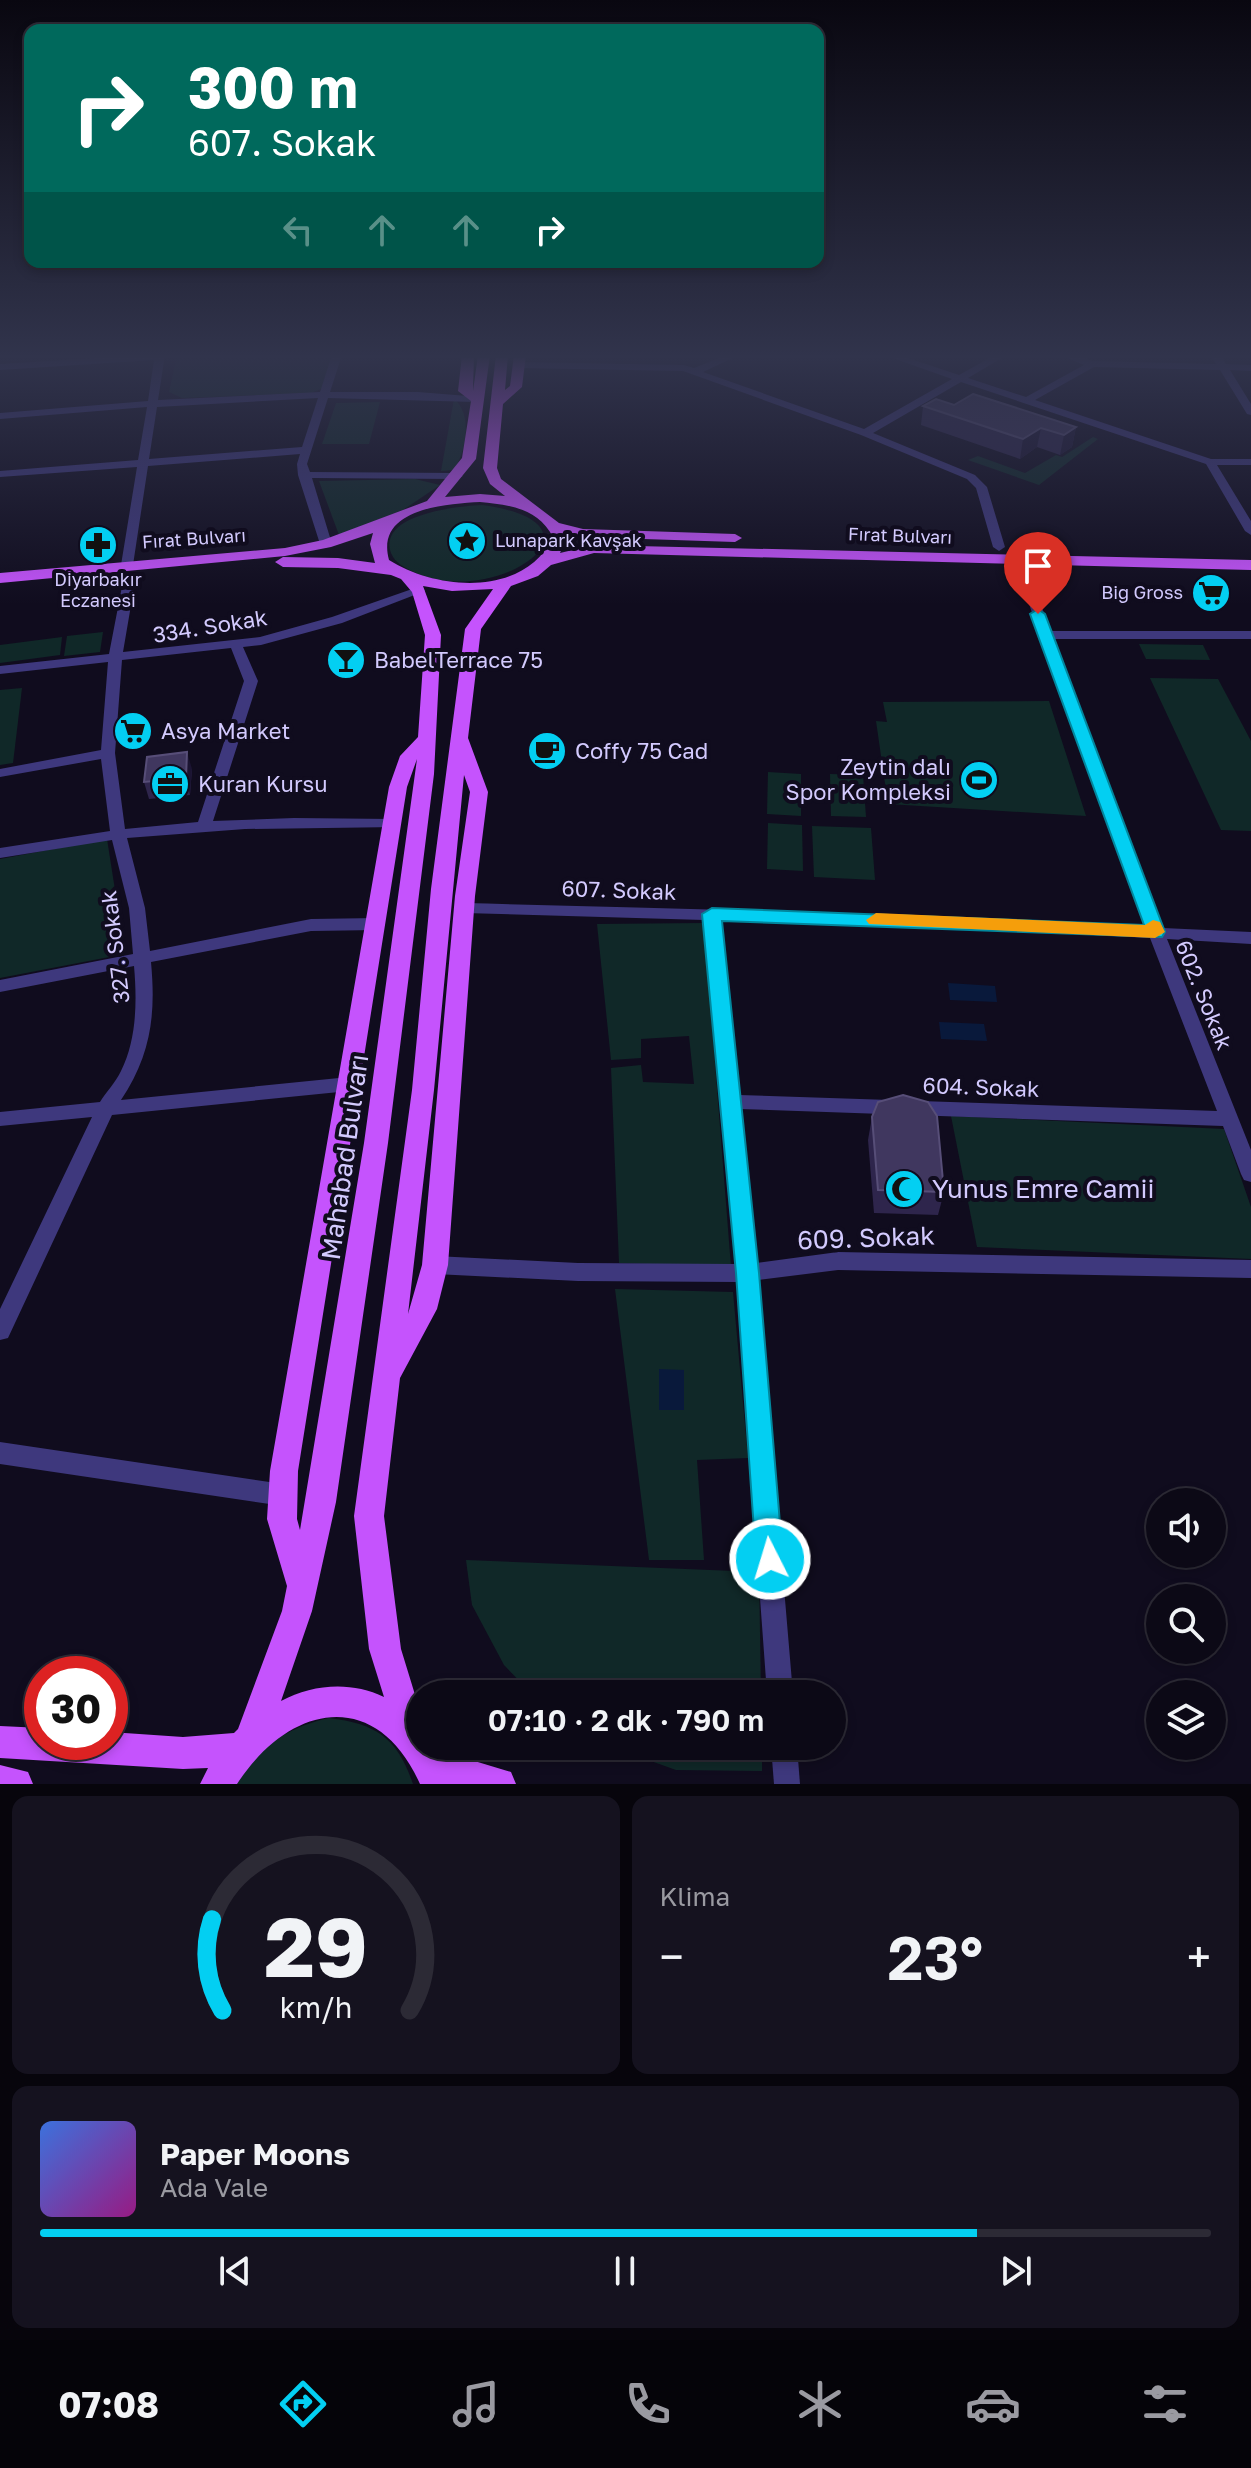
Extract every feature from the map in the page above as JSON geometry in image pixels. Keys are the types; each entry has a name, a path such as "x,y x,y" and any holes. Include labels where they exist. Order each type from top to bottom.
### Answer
{"main road":[{"path":"433,503 469,459 474,438"},
{"path":"493,438 490,468 495,481 555,526 560,537 549,561"},
{"path":"433,503 480,498 524,505"},
{"name":"Fırat Bulvarı","path":"283,557 388,523 433,503"},
{"name":"Mahabad Bulvarı","path":"246,1743 303,1588 321,1502 376,1143 426,739 433,635 406,580 382,562 376,542 388,523"},
{"name":"Fırat Bulvarı","path":"555,526 583,533 999,547 1250,563"},
{"name":"Fırat Bulvarı","path":"0,578 283,557 338,563 406,580 455,588 506,582 531,573 549,561 594,549 1250,563"},
{"name":"Fırat Bulvarı","path":"0,590 128,570"},
{"path":"406,1718 385,1649 369,1516 421,1106 441,889 473,629 506,582"},
{"path":"385,1383 424,1309 435,1265 464,908 479,792 460,737"},
{"path":"303,1588 282,1519 284,1471 398,787 409,756 426,739"},
{"path":"217,1784 246,1743 272,1720 308,1704 346,1699 381,1709 406,1728"},
{"path":"0,1742 183,1753 246,1743"},
{"path":"434,1774 499,1784"},
{"path":"0,1782 16,1784"}],"street":[{"name":"327. Sokak","path":"0,1331 106,1107 130,1072 141,1032 146,999 137,908 118,832 108,753 115,659 146,438"},
{"path":"310,438 302,464 326,544"},
{"path":"878,438 971,477 981,487 999,547"},
{"path":"1139,438 1210,462 1251,462"},
{"path":"0,474 306,450"},
{"path":"1210,462 1251,531"},
{"path":"304,475 457,476"},
{"name":"602. Sokak","path":"1020,560 1155,932 1251,1174"},
{"name":"334. Sokak","path":"0,670 236,645 337,620 406,580"},
{"path":"1045,635 1251,635"},
{"path":"204,826 251,681 236,645"},
{"path":"0,773 108,753"},
{"path":"0,853 118,832 204,826 393,824"},
{"name":"607. Sokak","path":"464,908 712,914 1251,938"},
{"path":"712,914 747,1273 779,1680"},
{"path":"0,986 311,925 377,924"},
{"path":"0,1119 349,1084"},
{"name":"604. Sokak","path":"731,1102 1230,1119"},
{"name":"609. Sokak","path":"435,1265 578,1272 747,1273 838,1261 1251,1269"},
{"path":"0,1453 283,1495"},
{"path":"785,1760 787,1784"}],"green space":[{"path":"324,438 371,438 369,444 322,444"},
{"path":"447,438 465,438 454,470 441,471"},
{"path":"1091,438 1098,439 1039,485 968,460 978,456 1025,473 1056,455 1062,457"},
{"path":"415,479 440,485 403,510 339,535 319,481"},
{"path":"482,505 522,515 541,529 542,545 530,560 507,573 478,580 445,581 411,570 393,557 390,540 396,529 408,521 439,510"},
{"path":"103,632 100,652 64,656 67,636"},
{"path":"62,637 60,655 0,663 0,645"},
{"path":"1139,644 1203,645 1210,660 1146,659"},
{"path":"1150,678 1218,679 1251,741 1251,831 1221,830"},
{"path":"22,688 13,763 0,765 0,690"},
{"name":"Zeytin dalı Spor Kompleksi","path":"1049,701 1086,816 888,804 876,721 887,722 883,702"},
{"path":"768,772 801,774 801,816 767,814"},
{"path":"830,774 863,775 866,817 831,816"},
{"path":"768,823 802,825 803,871 767,869"},
{"path":"812,826 871,828 875,880 814,877"},
{"path":"107,839 125,954 0,978 0,859"},
{"path":"704,923 731,1267 619,1263 611,1068 641,1065 643,1082 694,1084 689,1036 641,1039 641,1058 611,1060 597,924"},
{"path":"951,1116 1224,1129 1251,1207 1251,1259 977,1247"},
{"path":"615,1289 733,1292 748,1458 697,1460 704,1560 649,1560"},
{"path":"466,1560 759,1572 761,1680 518,1680 504,1665 472,1605"},
{"path":"329,1718 360,1724 383,1736 400,1755 413,1784 237,1784 254,1759 276,1740 301,1727"},
{"path":"648,1760 762,1760 762,1771 676,1770"}],"water":[{"path":"948,983 995,986 997,1002 950,1000"},
{"path":"939,1022 984,1024 987,1041 941,1039"},
{"path":"659,1369 684,1370 684,1410 659,1410"}],"building":[{"path":"187,752 186,778 144,782 147,757"},
{"name":"Yunus Emre Camii","path":"903,1095 928,1102 937,1116 944,1192 878,1190 872,1117 878,1102"}],"slow traffic":[{"path":"876,920 1155,932 1153,926"}],"place":[{"name":"Lunapark Kavşak","path":"467,541"},
{"name":"Diyarbakır Eczanesi","path":"98,545"},
{"name":"Big Gross","path":"1211,593"},
{"name":"BabelTerrace 75","path":"346,660"},
{"name":"Asya Market","path":"133,731"},
{"name":"Coffy 75 Cad","path":"547,751"},
{"name":"Zeytin dalı Spor Kompleksi","path":"979,780"},
{"name":"Kuran Kursu","path":"170,784"},
{"name":"Yunus Emre Camii","path":"904,1189"}],"route":[{"path":"770,1559 734,1128 712,914 1155,932 1038,614"}]}
